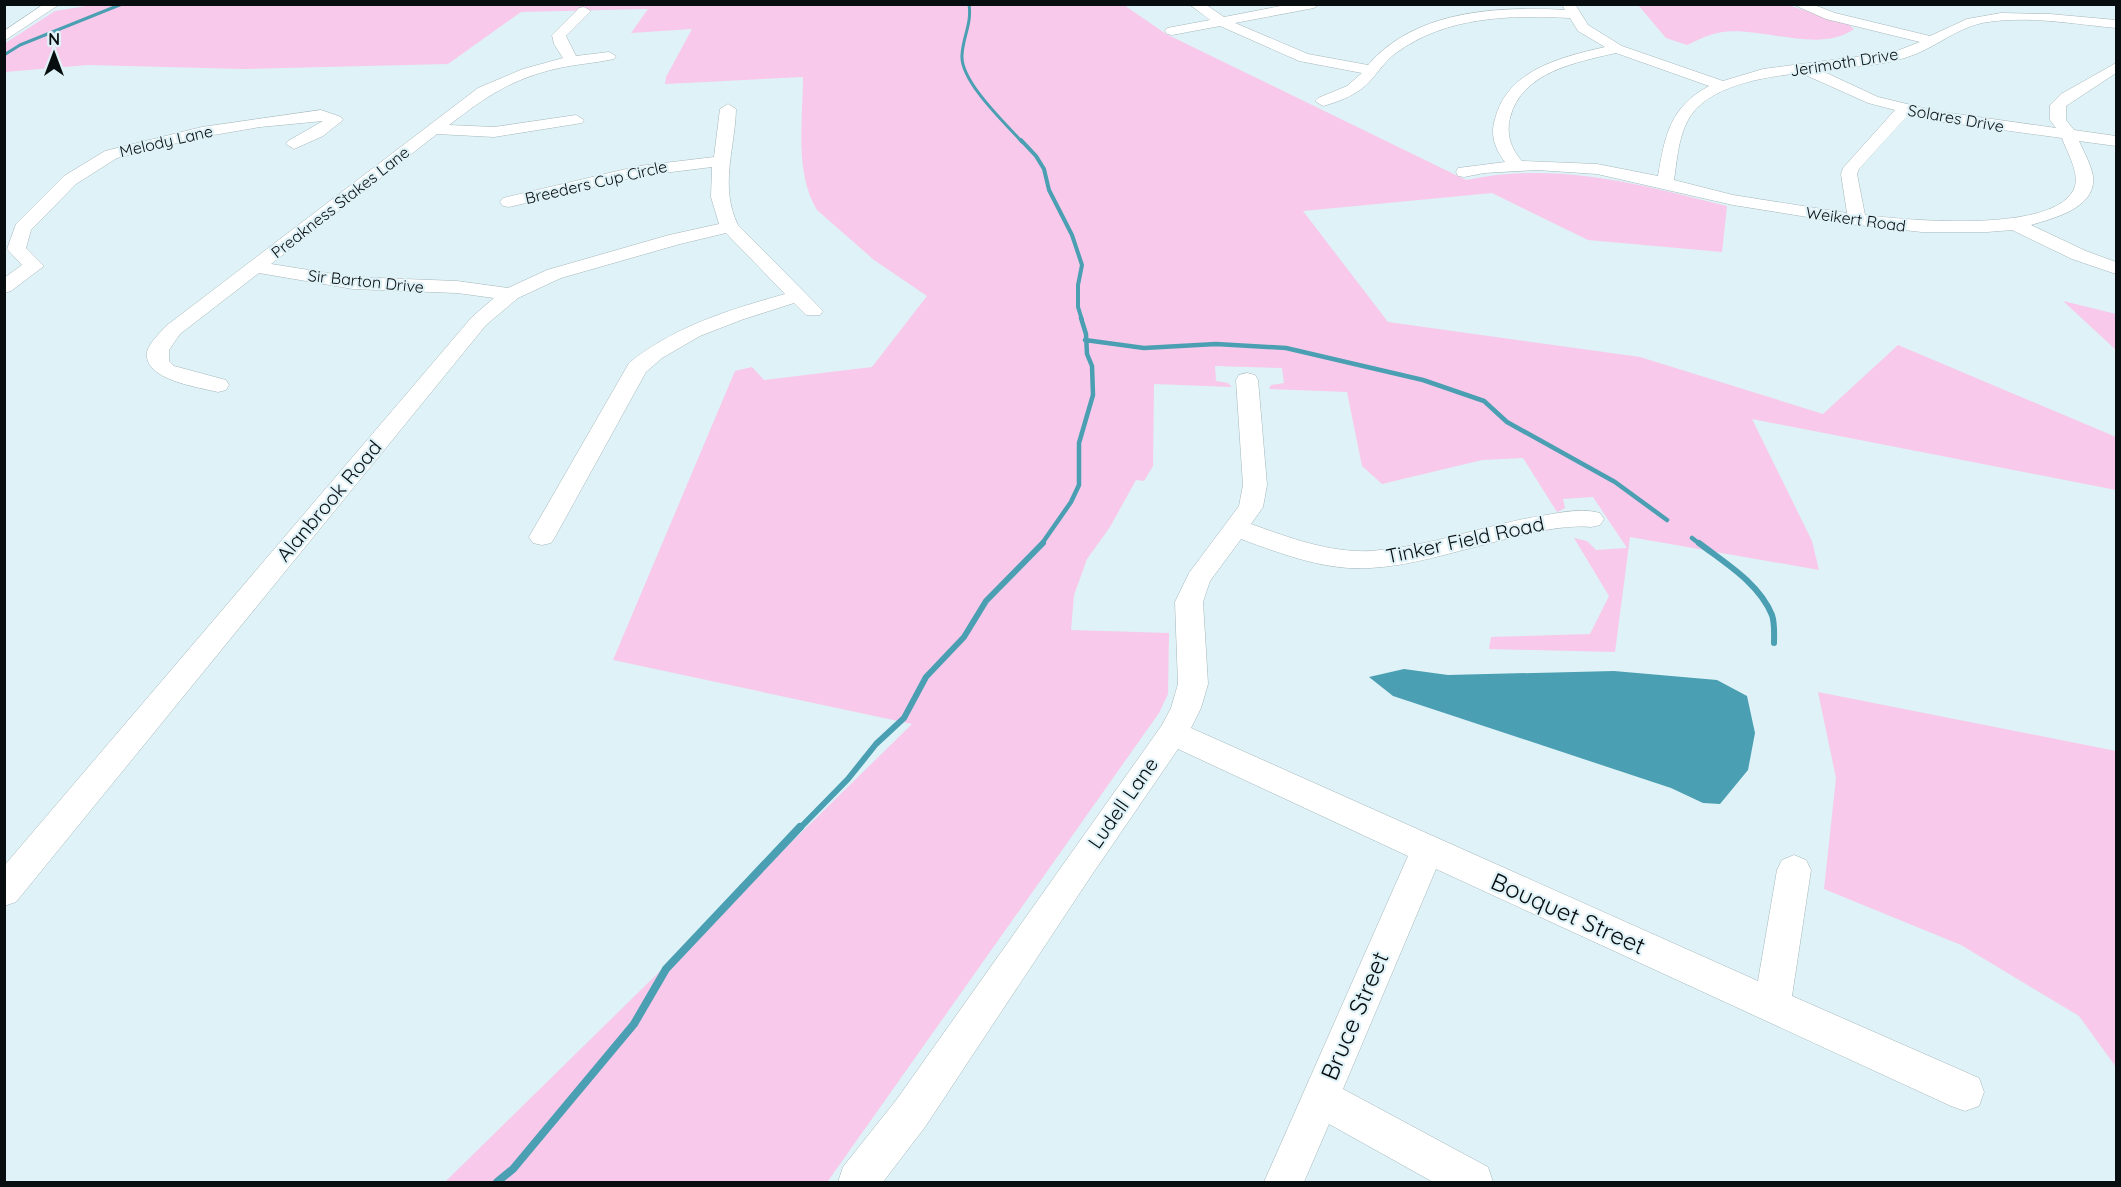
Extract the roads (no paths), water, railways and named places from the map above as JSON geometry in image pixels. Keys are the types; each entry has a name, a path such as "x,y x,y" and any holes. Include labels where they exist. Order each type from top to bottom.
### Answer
{"street":[{"path":"4,37 54,4"},
{"path":"1195,4 1224,23 1304,58 1370,70"},
{"path":"1172,31 1224,23 1314,4"},
{"path":"1798,4 1831,16 1933,41"},
{"path":"1449,7 1472,18"},
{"path":"1323,101 1361,82 1390,50 1406,39 1427,31 1472,18 1570,9 1592,35 1617,49 1724,86"},
{"path":"571,60 561,44 559,35 585,11"},
{"name":"Jerimoth Drive","path":"1665,183 1676,124 1695,102 1724,86 1803,68 1897,56 1933,41 1957,26 1986,19 2039,18 2116,24"},
{"path":"1516,165 1505,152 1501,139 1506,105 1514,93 1524,83 1552,67 1617,49"},
{"name":"Preakness Stakes Lane","path":"218,385 166,371 158,362 158,350 173,330 483,91 503,81 571,60 609,56"},
{"name":"Weikert Road","path":"1464,172 1516,165 1598,169 1733,200 1857,220 1956,229 2015,224 2058,211 2080,194 2084,185 2084,175 2069,135 2058,120 2058,105 2066,97 2116,67"},
{"name":"Solares Drive","path":"1803,68 1853,93 1905,109 1965,122 2116,141"},
{"path":"542,537 637,368 653,353 673,340 696,330 805,303 730,227 722,213 717,182 726,135 728,109"},
{"path":"1857,220 1849,174 1851,168 1905,109"},
{"name":"Melody Lane","path":"4,287 34,266 16,249 22,228 70,180 111,154 202,132 260,122 321,115 335,120 317,133 294,144"},
{"path":"434,129 494,132 576,120"},
{"name":"Breeders Cup Circle","path":"509,202 639,171 720,161"},
{"path":"2015,224 2079,255 2116,268"},
{"name":"Alanbrook Road","path":"4,891 479,321 511,294 532,283 574,268 676,239 730,227"},
{"name":"Sir Barton Drive","path":"257,267 353,283 457,287 511,294"},
{"name":"Ludell Lane","path":"858,1182 911,1113 1077,869 1173,733 1186,708 1193,684 1190,602 1198,579 1251,507 1255,485 1247,381"},
{"name":"Tinker Field Road","path":"1236,528 1287,546 1328,556 1355,559 1387,558 1529,525 1591,519"},
{"name":"Bouquet Street","path":"1173,733 1426,850 1965,1092"},
{"name":"Bruce Street","path":"1284,1182 1426,850"},
{"path":"1772,1005 1794,870"},
{"path":"1320,1098 1473,1182"}],"water":[{"path":"1404,669 1448,675 1614,671 1717,680 1747,696 1755,733 1748,770 1720,804 1703,803 1671,788 1393,696 1369,677"}],"waterway":[{"path":"4,55 20,45 122,4"},
{"path":"969,4 969,18 962,55 963,65 968,77 985,101 1022,142"},
{"path":"1021,140 1036,156 1044,169 1049,190 1072,235 1082,265 1078,285 1078,307 1082,320"},
{"path":"1081,318 1086,340"},
{"path":"1041,545 1071,502 1079,485 1079,443 1093,395 1092,366 1087,354 1086,340"},
{"path":"1086,340 1144,348 1216,344 1286,348 1423,380 1484,401 1507,422 1615,482 1667,520"},
{"path":"1692,538 1701,545"},
{"path":"799,829 848,779 876,744 904,718 926,677 964,637 986,601 1043,543"},
{"path":"1699,543 1740,574 1759,593 1772,615 1774,643"},
{"path":"497,1182 513,1169 634,1024 666,969 800,827"}]}
